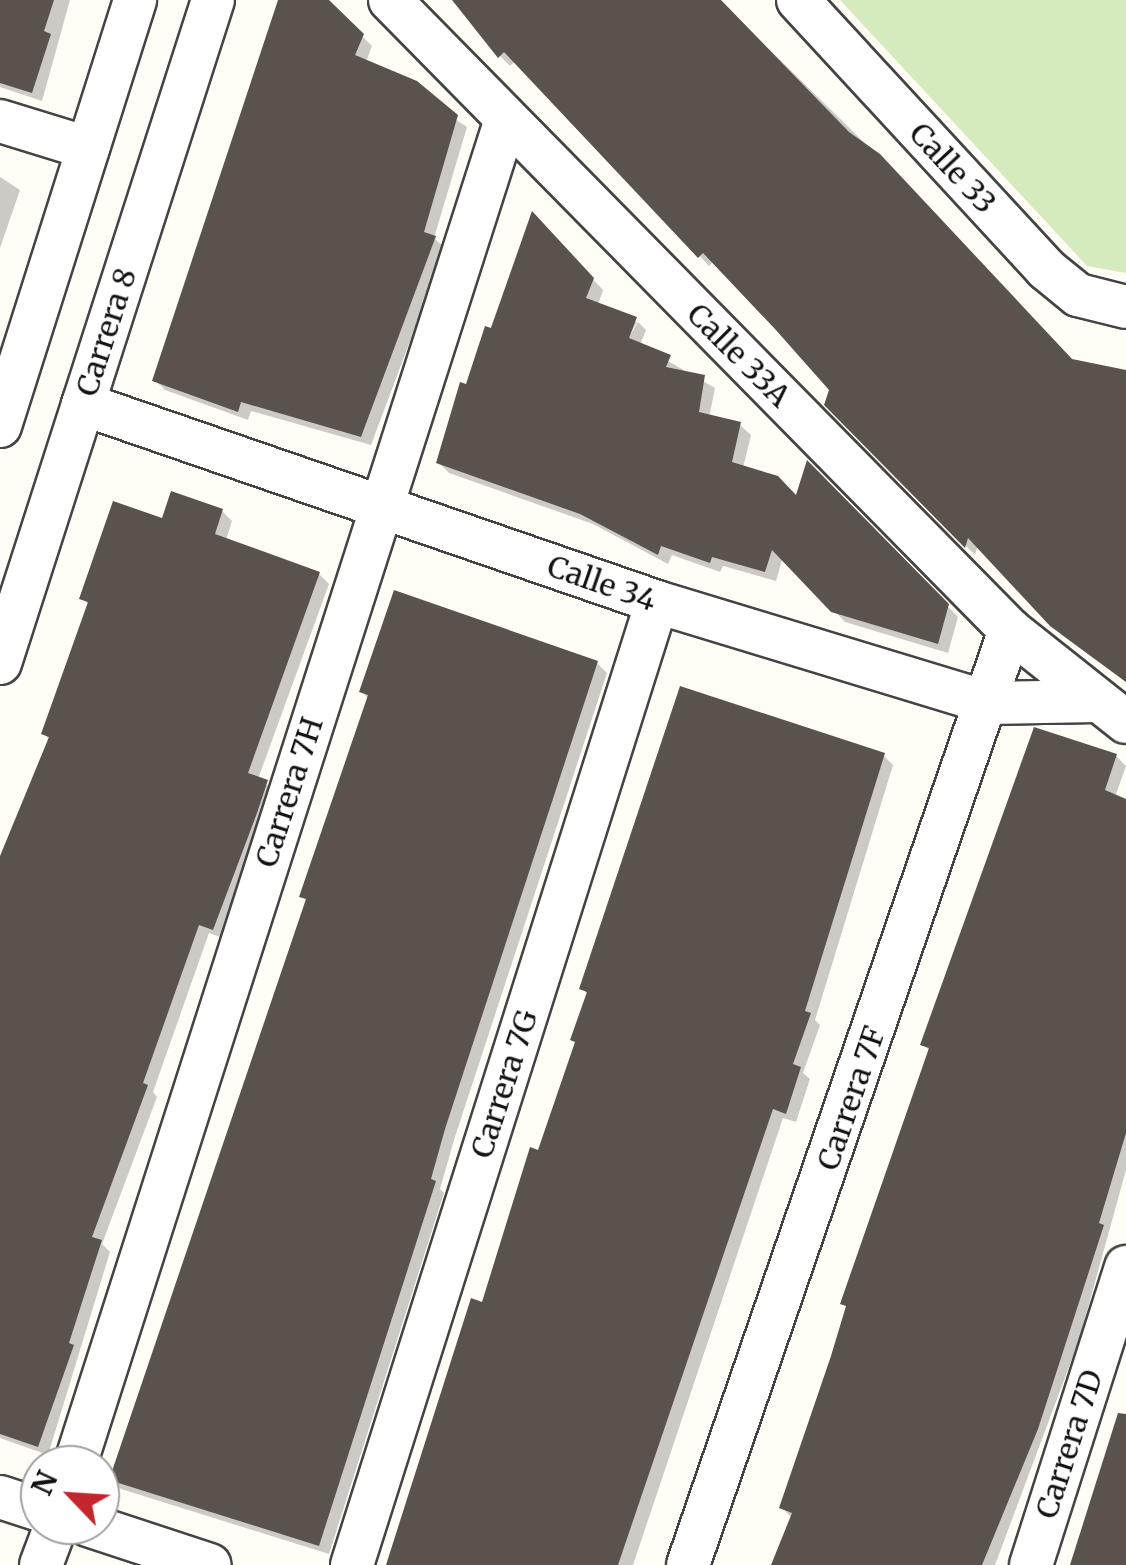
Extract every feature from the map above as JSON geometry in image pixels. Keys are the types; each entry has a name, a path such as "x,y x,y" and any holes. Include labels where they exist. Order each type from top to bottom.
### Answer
{"street":[{"path":"0,426 135,0"},
{"name":"Carrera 8","path":"0,663 212,0"},
{"name":"Calle 33A","path":"390,0 1010,630 1112,712"},
{"name":"Calle 33","path":"798,0 1046,269 1078,295 1126,307"},
{"name":"Carrera 7H","path":"81,1445 506,119"},
{"path":"0,121 88,148"},
{"name":"Calle 34","path":"83,404 657,602 989,704 1112,712"},
{"name":"Carrera 7G","path":"352,1565 657,602"},
{"name":"Carrera 7F","path":"688,1565 989,704 1010,630"},
{"name":"Carrera 7D","path":"1031,1565 1126,1266"},
{"path":"120,1535 210,1565"}],"green space":[{"path":"840,0 1126,0 1126,273 1087,266"}],"building":[{"path":"0,0 54,0 44,31 51,34 32,93 0,83"},
{"path":"278,0 329,0 364,34 355,55 417,81 458,115 424,232 436,236 361,437 241,402 238,412 152,381"},
{"path":"452,0 721,0 849,132 880,154 1072,359 1126,370 1126,682 1050,626 968,538 965,548 824,405 829,390 775,329 703,253 698,258 504,52 498,58"},
{"path":"532,211 594,278 586,298 637,317 629,338 671,355 666,367 705,375 699,412 741,422 732,462 778,476 796,495 807,460 949,604 938,644 831,612 772,550 765,572 712,557 710,563 661,546 658,555 580,514 436,463 460,382 466,384 485,326 491,328"},
{"path":"171,491 223,509 215,534 320,572 248,773 268,780 213,930 199,925 143,1083 148,1085 92,1237 102,1240 69,1343 74,1345 39,1445 32,1445 0,1434 0,856 49,737 41,734 88,602 79,599 113,501 162,518"},
{"path":"394,590 598,661 445,1129 431,1179 436,1181 319,1546 120,1483 120,1448 306,899 299,897 368,695 359,692"},
{"path":"680,686 885,753 805,1011 811,1013 793,1064 801,1067 786,1114 773,1109 618,1565 386,1565 471,1298 482,1302 530,1147 538,1150 575,1042 570,1040 587,992 579,989"},
{"path":"1034,727 1117,754 1105,790 1126,799 1126,1133 1099,1223 1104,1225 1038,1429 982,1565 771,1565 792,1513 779,1508 846,1306 840,1304 929,1048 920,1045"},
{"path":"1118,1413 1126,1414 1126,1565 1070,1565"}]}
